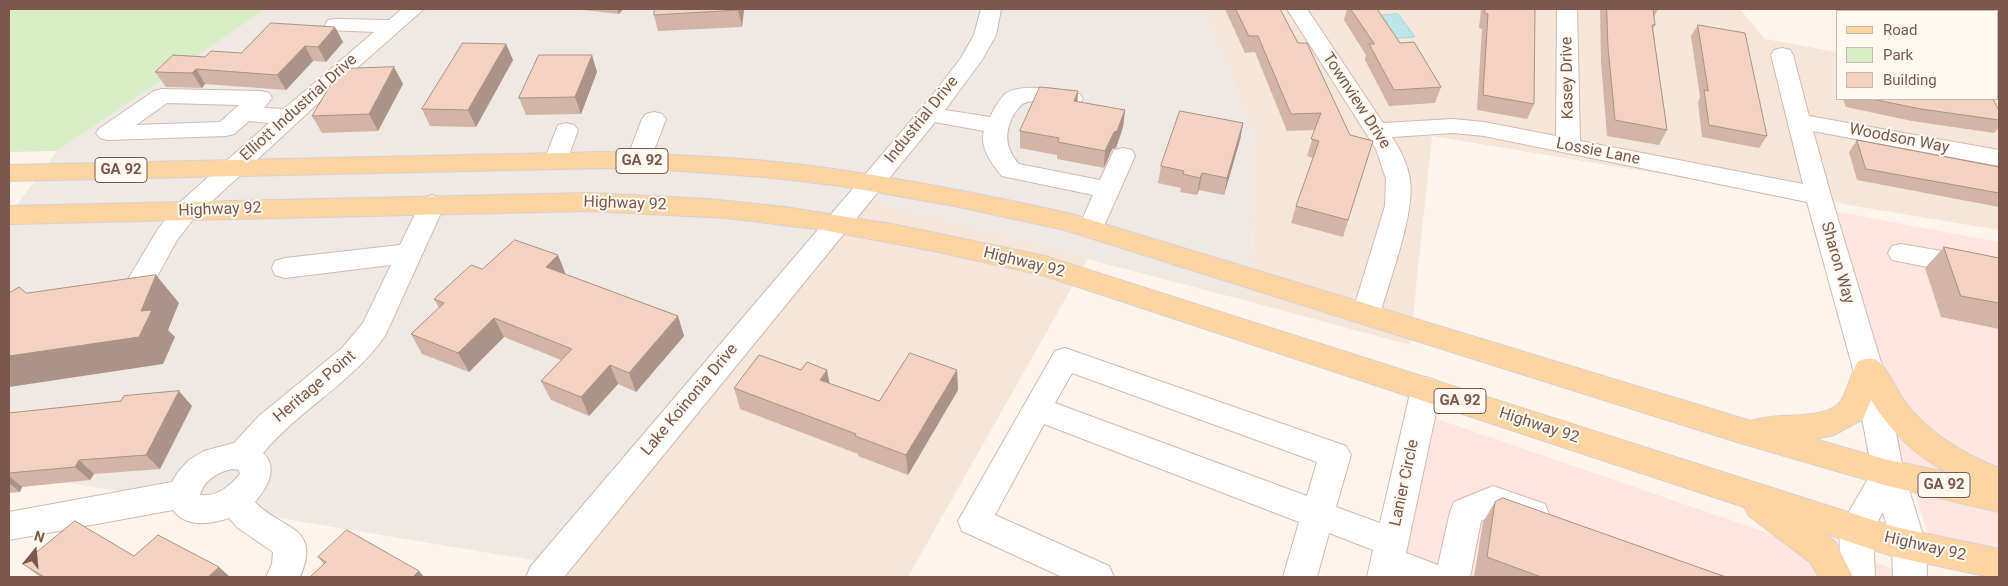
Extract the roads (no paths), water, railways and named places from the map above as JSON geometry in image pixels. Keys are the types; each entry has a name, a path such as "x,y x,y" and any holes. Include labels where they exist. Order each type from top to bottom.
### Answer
{"main road":[{"name":"GA 92","path":"9,173 556,161 638,161 766,169 870,183 1008,208 1091,229 1740,430 1888,472 1999,498"},
{"name":"Highway 92","path":"9,215 432,204 589,202 747,211 837,224 970,249 1045,266 1856,529 1909,544 1999,564"},
{"path":"1740,430 1823,426 1852,410 1868,369"},
{"path":"1868,369 1896,413 1923,442 1977,474 1999,482"},
{"path":"1740,492 1823,552 1836,577"}],"street":[{"name":"Elliott Industrial Drive","path":"138,286 167,235 186,211 288,117 414,9"},
{"name":"Industrial Drive","path":"837,224 929,114 970,60 985,35 990,9"},
{"name":"Townview Drive","path":"1297,9 1388,149 1398,179 1398,206 1366,314"},
{"name":"Kasey Drive","path":"1567,9 1568,146"},
{"path":"336,25 393,26"},
{"name":"Sharon Way","path":"1782,55 1818,196 1868,369 1888,472 1909,544 1910,577"},
{"path":"243,113 261,98 162,96 108,133 226,129 243,113 288,117"},
{"path":"1077,100 1036,96 1017,97 1008,102 994,137 1001,160 1011,170 1108,190"},
{"path":"929,114 998,126"},
{"path":"638,161 654,119"},
{"name":"Woodson Way","path":"1799,121 1999,158"},
{"name":"Lossie Lane","path":"1377,131 1453,126 1484,129 1818,196"},
{"path":"556,161 566,130"},
{"path":"1091,229 1123,156"},
{"name":"Heritage Point","path":"242,456 270,425 349,362 367,340 375,328 432,204"},
{"name":"Lake Koinonia Drive","path":"543,577 837,224"},
{"path":"285,268 410,253"},
{"path":"1901,253 1999,271"},
{"path":"1097,577 974,520 1065,359 1336,456 1300,577"},
{"name":"Lanier Circle","path":"1388,560 1426,390"},
{"path":"1037,409 1318,515 1388,560 1428,577"},
{"path":"242,456 255,465 256,474 245,492 235,500 210,510 199,511 190,507 185,502 185,486 199,469 221,458 242,456"},
{"path":"1858,577 1856,529 1888,472"},
{"path":"9,526 184,494"},
{"path":"235,500 249,518 279,534 286,540 290,548 291,559 283,577"},
{"path":"1453,577 1466,512 1493,500 1558,522"}],"water":[{"path":"1398,14 1415,37 1386,39 1377,16"}]}
